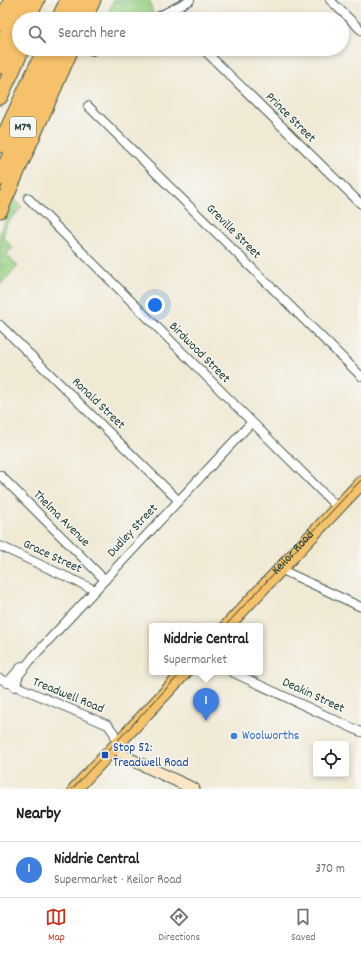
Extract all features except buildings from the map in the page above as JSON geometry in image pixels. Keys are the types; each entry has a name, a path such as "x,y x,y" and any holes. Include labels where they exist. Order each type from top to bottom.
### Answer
{"highway":[{"path":"0,23 12,0"},
{"path":"19,12 25,0"},
{"path":"31,12 37,0"},
{"path":"39,12 44,0"},
{"path":"62,12 68,0"},
{"path":"74,12 79,0"},
{"path":"87,12 93,0"},
{"path":"0,48 12,25"},
{"path":"0,66 12,45"},
{"path":"0,97 19,56"},
{"path":"0,145 42,56"},
{"name":"M79","path":"0,178 55,56"},
{"path":"0,210 67,56"}],"main road":[{"name":"Keilor Road","path":"231,623 361,483"},
{"path":"75,789 182,675"},
{"path":"117,744 122,753 128,758 188,788"}],"street":[{"path":"166,12 190,0"},
{"path":"330,0 342,12"},
{"path":"349,18 361,30"},
{"name":"Prince Street","path":"210,56 361,204"},
{"name":"Greville Street","path":"88,106 361,376"},
{"name":"Birdwood Street","path":"28,198 251,423 338,508"},
{"name":"Ronald Street","path":"0,325 178,500"},
{"name":"Dudley Street","path":"15,687 20,675 33,657 251,423"},
{"name":"Thelma Avenue","path":"0,475 105,580"},
{"name":"Grace Street","path":"0,546 95,590"},
{"path":"280,569 361,607"},
{"name":"Dudley Street","path":"3,681 33,657"},
{"name":"Deakin Street","path":"238,675 361,732"},
{"name":"Treadwell Road","path":"3,681 108,725 114,733 117,744"}],"green space":[{"path":"114,0 150,0 152,12 108,12"},
{"path":"14,199 22,207 7,223 3,237 13,247 6,255 18,266 0,285 0,233"}],"tram line":[{"path":"228,623 361,480"},
{"path":"72,789 179,675"}],"place":[{"name":"Niddrie Central","path":"206,721"},
{"name":"Woolworths","path":"234,736"},
{"name":"Stop 52: Treadwell Road","path":"105,755"}]}
